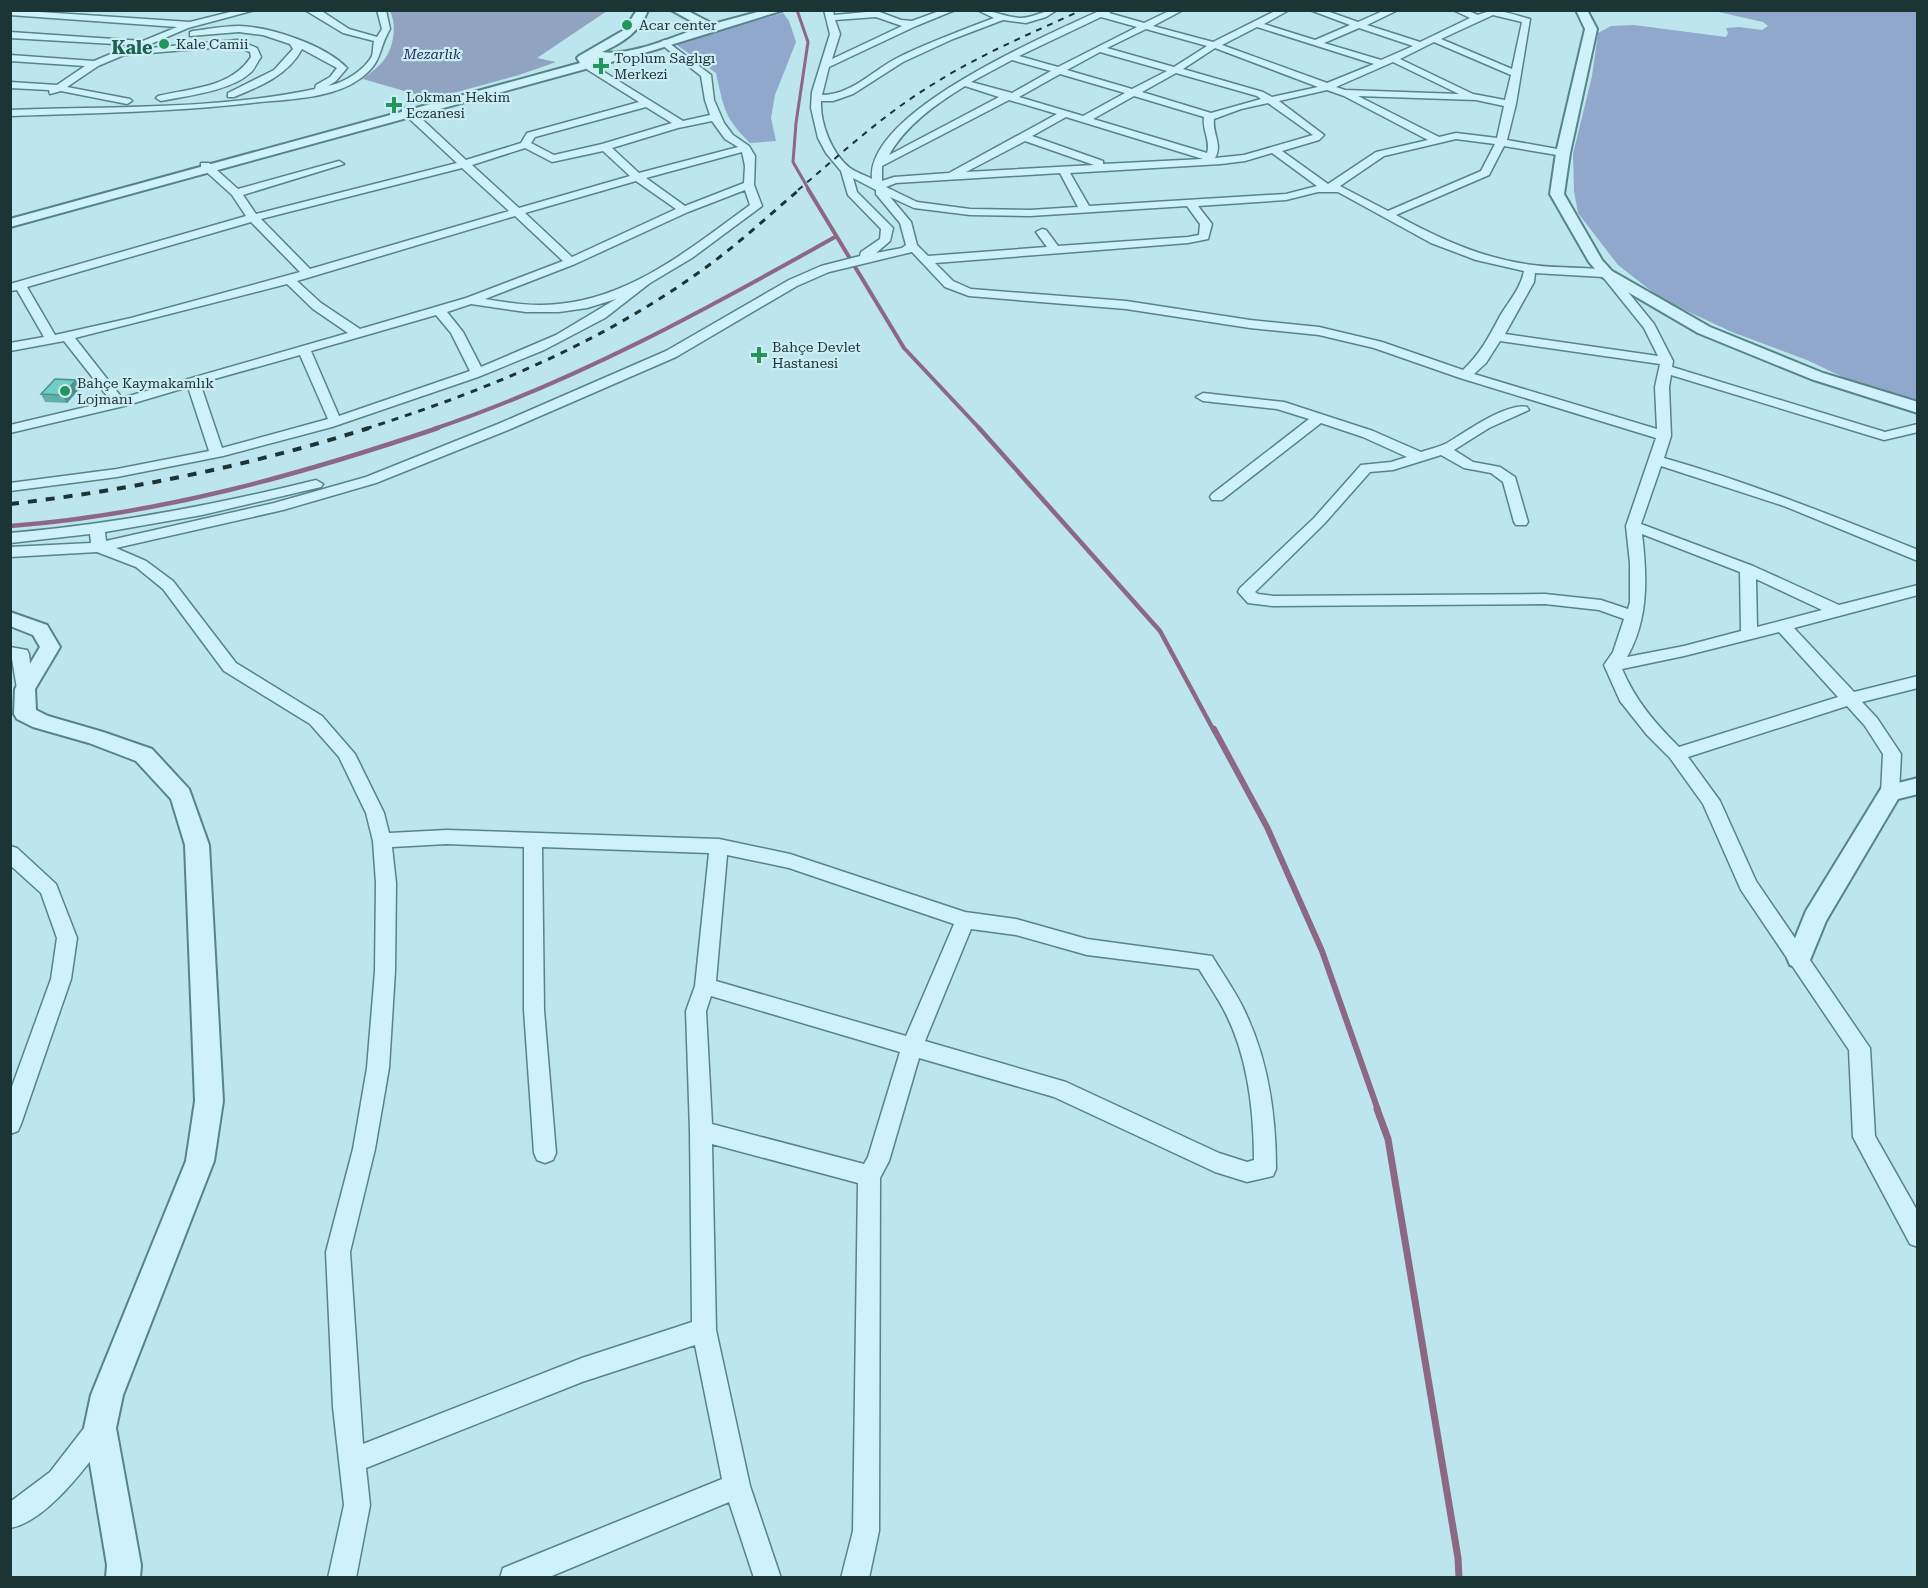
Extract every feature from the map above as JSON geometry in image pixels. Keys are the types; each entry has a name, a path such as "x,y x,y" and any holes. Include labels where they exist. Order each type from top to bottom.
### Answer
{"street":[{"path":"191,29 218,10"},
{"path":"12,112 59,88 95,64 145,44 251,10"},
{"path":"309,10 315,11 346,31 379,40"},
{"path":"12,112 201,106 341,86 358,75 376,57 379,40 386,29 381,10"},
{"path":"643,10 641,18 594,58 591,68 681,124"},
{"path":"614,52 647,25 654,10"},
{"path":"594,58 665,43 778,10"},
{"path":"826,65 860,47 951,10"},
{"path":"981,10 1001,18 1026,22 1053,10"},
{"path":"877,165 1179,10"},
{"path":"1085,119 1176,69 1214,45 1285,10"},
{"path":"1314,10 1420,45"},
{"path":"1316,43 1394,10"},
{"path":"1457,10 1477,18"},
{"path":"1581,10 1591,29 1563,153 1557,194 1596,262 1650,327 1667,365 1662,387 1664,436 1633,526 1638,563 1638,602 1621,652 1612,665"},
{"path":"683,11 712,28"},
{"path":"1208,160 1215,147 1208,123 1211,117 1227,108 1297,96 1329,86 1494,11 1527,21 1502,142 1485,173 1387,215"},
{"path":"10,12 191,29 241,29 294,43 336,62 342,68 333,79 313,91"},
{"path":"913,24 900,22 879,12 829,14 835,34 816,108 823,138 830,151 846,170 883,195 905,222 912,246 949,284 969,292 1126,305 1250,324 1319,331 1378,345 1465,375 1664,436"},
{"path":"878,186 877,165 892,139 918,115 964,82 1010,56 1105,12 1144,26 1214,45 1329,86 1439,141"},
{"path":"817,98 833,98 850,92 901,59 1001,18"},
{"path":"1255,24 1380,63"},
{"path":"10,35 145,44"},
{"path":"1434,39 1517,74"},
{"path":"10,85 59,88 122,100 144,100 194,91 232,79 248,70 256,57 254,50 237,43 125,52"},
{"path":"201,106 257,85 284,69 298,49 294,43"},
{"path":"10,221 408,112 614,52 665,43 706,75 707,98 715,117 730,138 745,148 751,163 749,185 756,206 673,264 620,294 602,300 558,309 515,307 470,301"},
{"path":"860,47 881,53"},
{"path":"878,186 894,180 1245,158 1319,135 1260,94 1100,49"},
{"path":"891,56 901,59"},
{"path":"1010,56 1211,117"},
{"path":"10,58 95,64"},
{"path":"1391,58 1476,97"},
{"path":"964,82 1208,160"},
{"path":"1344,93 1476,97 1510,104"},
{"path":"525,145 531,135 648,103"},
{"path":"408,112 571,262"},
{"path":"951,176 1066,113"},
{"path":"52,340 15,287 253,218 464,164 525,145 534,147 552,159 715,117"},
{"path":"1328,189 1380,154 1456,136 1478,137 1563,153"},
{"path":"1024,137 1110,166"},
{"path":"605,147 636,176 684,210"},
{"path":"10,347 68,338 309,275 636,176 745,148"},
{"path":"1273,149 1328,189"},
{"path":"236,193 339,164"},
{"path":"207,167 236,193 253,218 309,275"},
{"path":"1062,169 1085,209"},
{"path":"846,170 914,205 970,212 1030,213 1191,204 1286,197 1318,189 1340,189 1435,241 1480,258 1530,269 1608,274 1704,330 1817,376 1917,408"},
{"path":"846,170 852,193 887,228 889,234 877,248 863,256"},
{"path":"10,429 119,404 470,301 571,262 684,210 749,185"},
{"path":"924,260 1204,237 1206,224 1191,204"},
{"path":"1042,232 1054,249"},
{"path":"10,552 278,507 371,480 431,457 671,354 793,283 825,267 863,256 906,251 912,246"},
{"path":"1465,375 1481,360 1497,337 1506,317 1528,282 1530,269"},
{"path":"10,487 154,468 376,409 477,372 559,337 601,315 651,276"},
{"path":"290,280 317,306 357,333"},
{"path":"438,309 457,332 477,372"},
{"path":"1497,337 1667,365 1884,436 1917,428"},
{"path":"68,338 119,404"},
{"path":"304,350 335,421"},
{"path":"194,381 217,453"},
{"path":"1203,397 1279,405 1368,434 1420,457"},
{"path":"1522,410 1484,425 1449,447 1393,466 1366,468 1304,536 1246,592 1254,599 1285,601 1545,599 1601,605 1633,617"},
{"path":"1216,497 1320,417"},
{"path":"1441,449 1469,465 1495,470 1510,480 1521,522"},
{"path":"1656,460 1721,479 1789,503 1917,556"},
{"path":"1633,526 1748,569 1838,611"},
{"path":"10,538 98,538 141,564 168,585 230,667 316,720 346,754 375,813 382,841 386,883 385,971 378,1068 363,1149 338,1252 346,1407 357,1505 342,1578"},
{"path":"1748,569 1749,634"},
{"path":"1612,665 1684,651 1917,591"},
{"path":"10,618 40,630 50,647 20,707"},
{"path":"1783,626 1872,722 1892,754 1890,793 1815,918 1799,958"},
{"path":"10,652 21,654 20,707"},
{"path":"1612,665 1626,697 1653,731 1676,754 1711,801 1748,885 1859,1048 1864,1137 1917,1236"},
{"path":"1676,754 1851,699 1917,682"},
{"path":"20,707 41,722 95,736 144,754 181,795 197,846 209,1101 200,1161 106,1395 100,1428 124,1565 123,1578"},
{"path":"1890,793 1917,786"},
{"path":"382,841 447,837 719,846 790,861 965,920 1016,927 1087,947 1205,962 1240,1021 1254,1067 1263,1116 1265,1169 1247,1172 1215,1162 1058,1089 705,986"},
{"path":"533,840 534,1010 545,1153"},
{"path":"719,846 705,986 696,1011 701,1131 704,1330 737,1486 768,1578"},
{"path":"10,853 49,889 67,938 61,979 10,1124"},
{"path":"855,1578 866,1531 869,1176 878,1161 912,1047 965,920"},
{"path":"701,1131 869,1176"},
{"path":"352,1461 582,1370 704,1330"},
{"path":"12,1519 59,1481 100,1428"},
{"path":"513,1578 737,1486"}],"shaded area":[{"path":"1714,11 1917,11 1917,402 1849,380 1807,360 1732,332 1663,300 1618,265 1578,213 1574,191 1573,154 1592,76 1598,33 1611,26 1634,25 1726,37 1728,33 1726,28 1762,30 1768,26 1763,22"},
{"path":"783,13 789,21 796,42 775,95 771,118 776,141 750,143 726,112 716,73 677,45 678,42"}],"green space":[{"name":"Mezarlık","path":"390,11 607,11 537,58 556,62 519,75 432,99 363,79 382,63 390,49 394,29"}],"building":[{"path":"55,379 76,380 62,395 41,394"}],"waterway":[{"path":"797,10 808,42 796,123 793,162 809,190"},
{"path":"808,189 904,348 980,429"},
{"path":"434,429 487,410 589,366 688,317 835,237"},
{"path":"10,526 119,513 227,491 333,462 438,428"},
{"path":"979,428 1160,631 1214,731"},
{"path":"1214,729 1267,827 1322,951 1378,1110"},
{"path":"1377,1109 1388,1139 1458,1558 1459,1578"}],"railway":[{"path":"798,190 881,120 952,72 1082,10"},
{"path":"365,429 495,382 538,364 620,323 711,263 800,189"},
{"path":"10,504 191,475 281,454 369,428"}],"place":[{"name":"Acar center","path":"627,25"},
{"name":"Kale Camii","path":"164,44"},
{"name":"Toplum Saglıgı Merkezi","path":"601,66"},
{"name":"Lokman Hekim Eczanesi","path":"394,105"},
{"name":"Bahçe Devlet Hastanesi","path":"759,355"},
{"name":"Bahçe Kaymakamlık Lojmanı","path":"65,391"}],"district":[{"name":"Kale","path":"132,47"}]}
